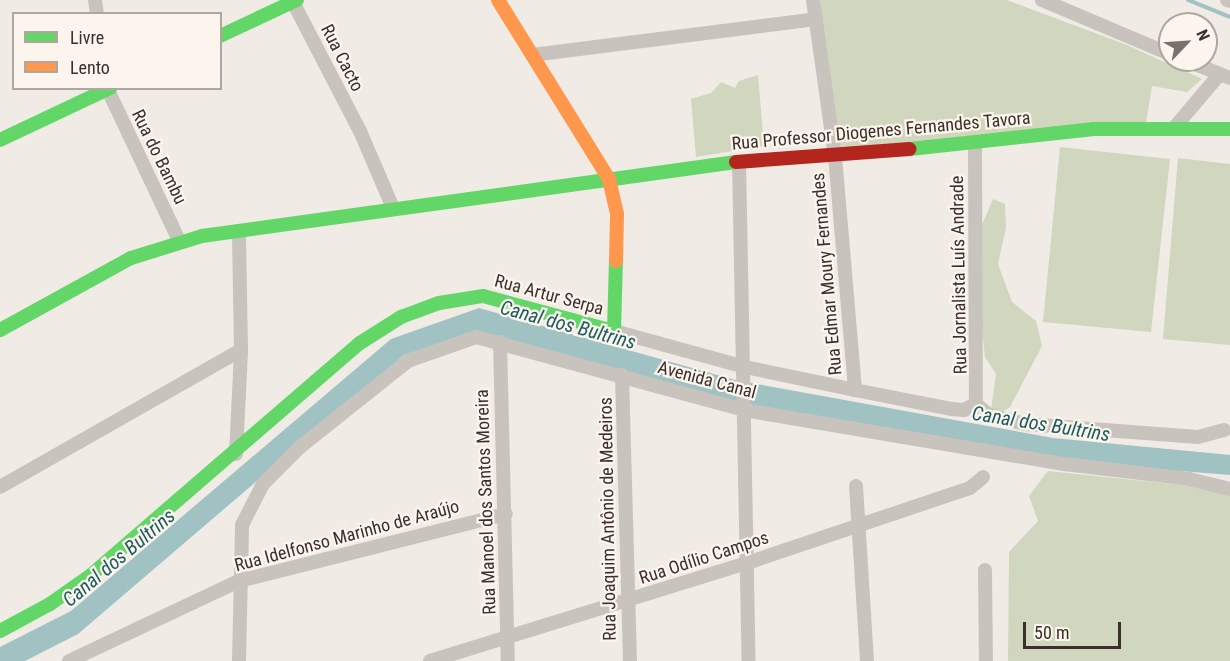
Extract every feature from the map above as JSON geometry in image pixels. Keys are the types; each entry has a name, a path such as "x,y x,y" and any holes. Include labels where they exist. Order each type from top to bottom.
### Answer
{"street":[{"path":"498,0 609,179 617,214 614,331"},
{"name":"Rua Edmar Moury Fernandes","path":"813,0 836,156 855,390"},
{"path":"1042,0 1158,49"},
{"path":"222,35 295,1"},
{"name":"Rua Cacto","path":"295,1 360,131 393,208"},
{"path":"532,55 816,19"},
{"path":"1174,128 1224,76"},
{"path":"0,140 106,90"},
{"name":"Rua do Bambu","path":"108,90 179,240"},
{"name":"Rua Professor Diogenes Fernandes Tavora","path":"0,330 115,266 179,240 323,217 739,162 975,145 1085,130 1230,129"},
{"name":"Rua Jornalista Luís Andrade","path":"975,145 976,404"},
{"path":"739,162 749,661"},
{"path":"236,454 241,350 239,231"},
{"name":"Rua Artur Serpa","path":"0,631 50,604 92,575 236,454 360,343 393,321 419,309 458,298 493,297 614,331 745,373 855,390 952,409 964,410 976,404"},
{"name":"Avenida Canal","path":"239,582 244,517 263,484 300,447 408,361 476,337 744,408 1230,489"},
{"name":"Rua Manoel dos Santos Moreira","path":"500,342 508,661"},
{"path":"0,487 241,350"},
{"name":"Rua Joaquim Antônio de Medeiros","path":"622,375 630,661"},
{"path":"976,404 989,415 1024,424 1198,437 1224,430"},
{"name":"Rua Odílio Campos","path":"430,661 628,602 747,563 970,488 983,477"},
{"path":"856,486 867,661"},
{"name":"Rua Idelfonso Marinho de Araújo","path":"69,661 98,654 239,582 506,514"},
{"path":"985,570 986,661"},
{"path":"239,582 239,661"}],"green space":[{"path":"820,0 1007,0 1158,59 1158,72 1187,72 1202,79 1187,92 1152,86 1146,122 835,156"},
{"path":"758,75 764,146 696,157 691,99 711,93 721,82 735,88 739,81"},
{"path":"1060,147 1170,159 1151,332 1043,322"},
{"path":"1178,158 1230,164 1230,345 1163,339"},
{"path":"993,199 1005,204 1006,228 998,264 1012,302 1036,321 1042,346 1010,407 1002,412 991,410 996,374 985,357 977,283 976,239"},
{"path":"1048,471 1230,490 1230,661 1008,661 1009,552 1038,521 1029,496"}],"water":[{"name":"Canal dos Bultrins","path":"479,308 735,380 1053,438 1230,455 1230,475 1080,463 735,403 478,332 404,355 78,634 25,661 0,661 0,647 71,611 391,339"}],"waterway":[{"path":"1188,0 1230,17"}],"traffic: fast":[{"path":"222,35 297,0"},
{"path":"0,140 106,90"},
{"path":"910,149 1094,129 1230,129"},
{"path":"0,330 131,258 202,236 736,162"},
{"path":"0,631 50,604 91,575 360,343 401,317 439,303 483,296 614,331 616,261"}],"traffic: slow":[{"path":"498,0 609,179 617,214 616,261"}],"traffic: jam":[{"path":"736,162 910,149"}]}
